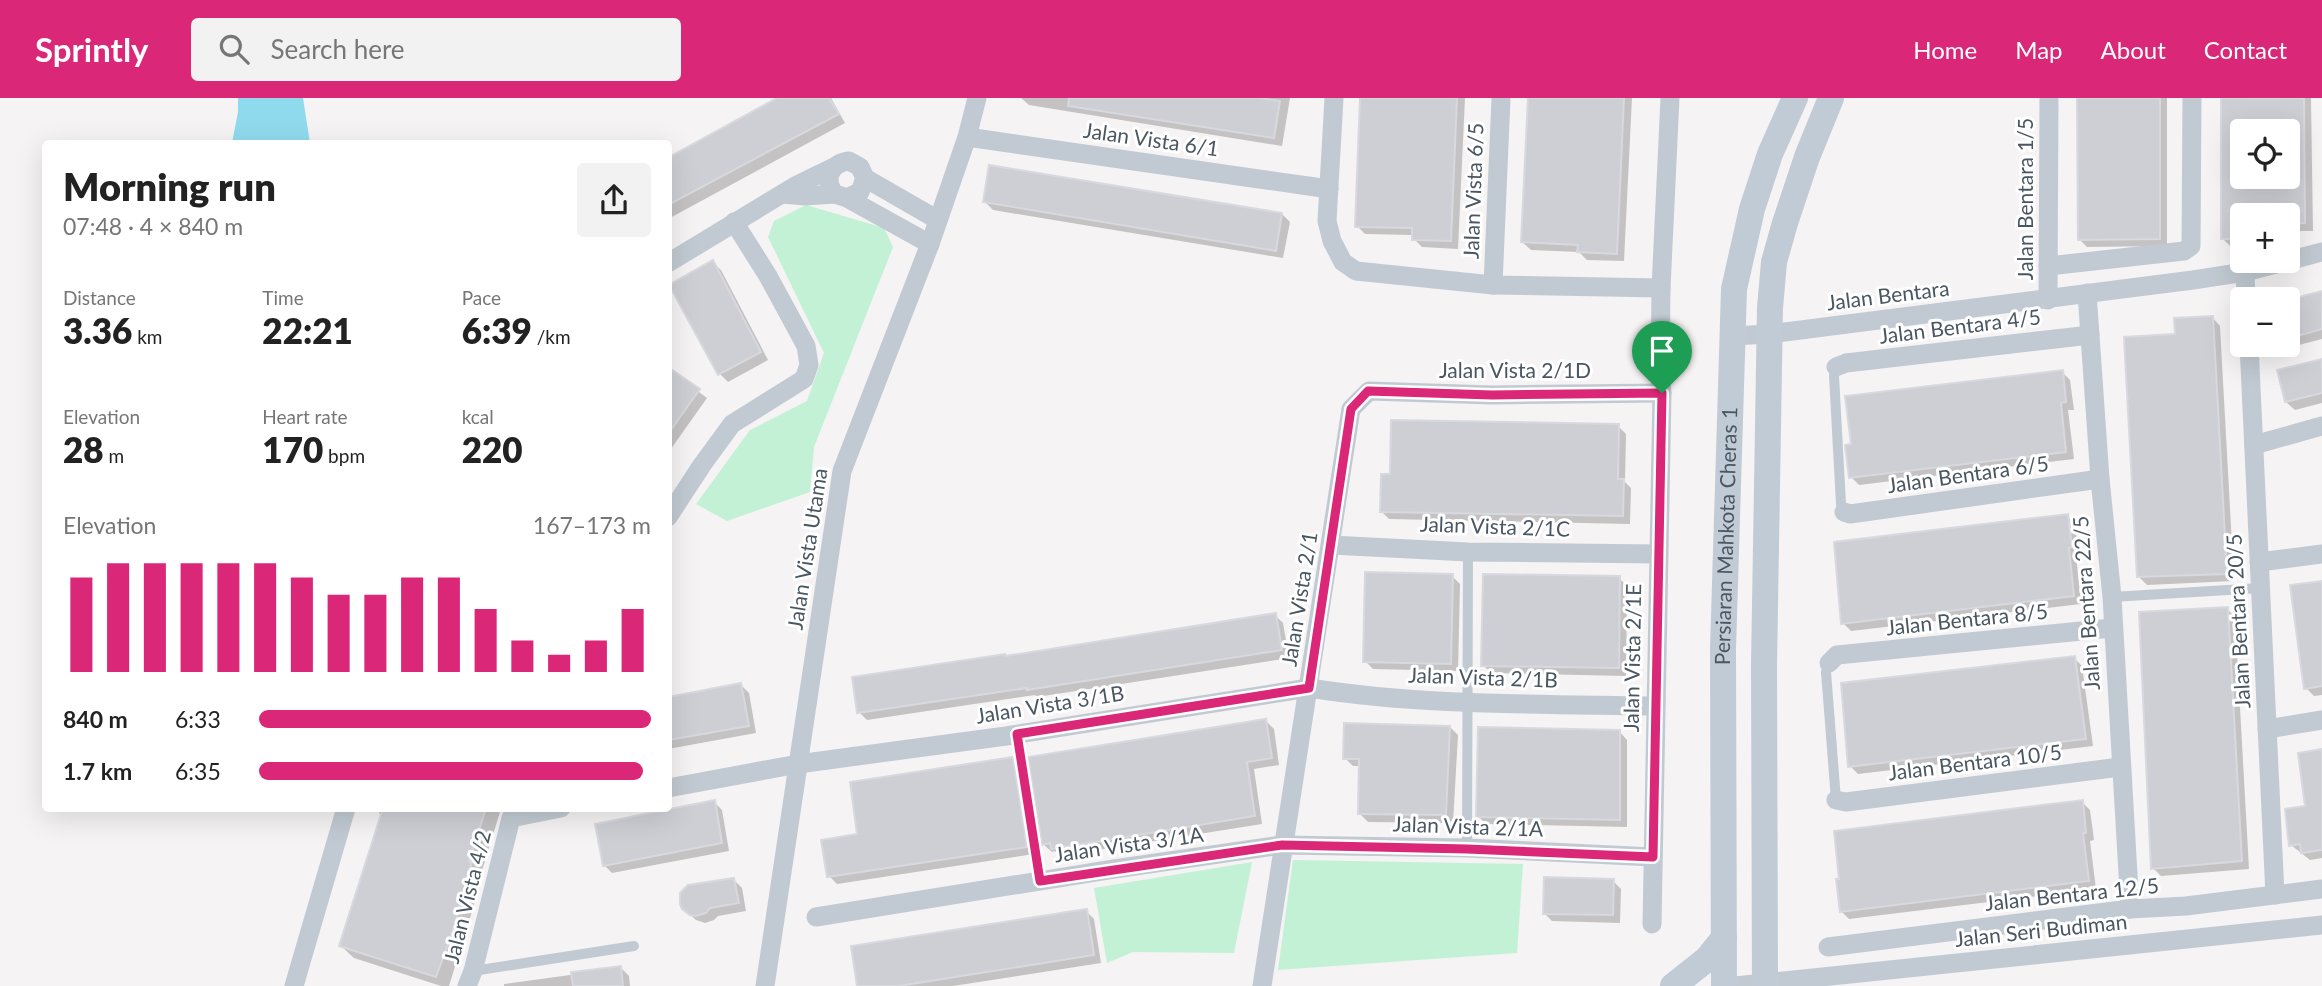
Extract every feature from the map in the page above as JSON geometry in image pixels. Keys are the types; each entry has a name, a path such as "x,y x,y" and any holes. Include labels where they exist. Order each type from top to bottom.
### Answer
{"main road":[{"name":"Persiaran Mahkota Cheras 1","path":"1724,986 1723,649 1736,277 1752,209 1770,154 1795,98"},
{"name":"Persiaran Mahkota Cheras 1","path":"1765,984 1764,666 1769,334 1774,262 1784,223 1831,98"},
{"path":"1673,986 1707,959 1724,938"}],"street":[{"name":"Jalan Vista Utama","path":"765,986 842,471 930,244 967,137 977,98"},
{"path":"1334,98 1327,221 1332,241 1343,262 1356,271 1493,285 1661,288"},
{"name":"Jalan Vista 6/5","path":"1493,285 1501,98"},
{"name":"Jalan Vista 2/1E","path":"1652,924 1662,393 1661,288 1670,98"},
{"name":"Jalan Bentara 1/5","path":"2048,300 2049,98"},
{"path":"2048,266 2184,251 2191,246 2192,98"},
{"name":"Jalan Vista 6/1","path":"967,137 1329,189"},
{"path":"930,244 841,196 828,182 832,169 836,164 849,161 860,167 865,178 938,220"},
{"path":"672,261 795,186 832,169"},
{"path":"783,194 841,196 860,192 865,178"},
{"path":"672,511 732,424 804,379 809,365 806,346 768,276 734,222"},
{"name":"Jalan Bentara","path":"2300,258 2322,253"},
{"name":"Jalan Bentara","path":"1733,336 1769,334 2048,300 2237,273"},
{"name":"Jalan Bentara 22/5","path":"2087,293 2100,479 2112,597 2130,909"},
{"name":"Jalan Bentara 4/5","path":"1836,367 1846,363 2090,335"},
{"name":"Jalan Bentara 20/5","path":"2250,357 2275,895"},
{"name":"Jalan Vista 2/1D","path":"1368,391 1492,395 1662,393"},
{"name":"Jalan Vista 2/1","path":"1262,986 1351,409 1368,391"},
{"path":"2254,445 2322,426"},
{"name":"Jalan Bentara 6/5","path":"1844,512 1850,514 2100,479"},
{"name":"Jalan Vista 2/1C","path":"1331,545 1468,552 1658,554"},
{"path":"2259,562 2322,554"},
{"name":"Jalan Bentara 8/5","path":"1829,663 1837,655 2112,628"},
{"name":"Jalan Vista 3/1B","path":"672,787 798,764 1017,734 1309,688"},
{"name":"Jalan Vista 2/1B","path":"1309,688 1337,693 1468,702 1655,706"},
{"path":"2267,729 2322,720"},
{"name":"Jalan Bentara 10/5","path":"1836,800 1846,802 2120,767"},
{"path":"294,986 345,812"},
{"name":"Jalan Vista 4/2","path":"470,979 511,818 541,812"},
{"name":"Jalan Vista 2/1A","path":"1282,845 1653,857"},
{"name":"Jalan Vista 3/1A","path":"816,916 1282,845"},
{"name":"Jalan Bentara 12/5","path":"1828,947 2130,909 2186,906 2322,889"},
{"name":"Jalan Seri Budiman","path":"1765,984 2322,925"},
{"path":"1735,986 1765,984"}],"lane":[{"path":"1836,367 1834,376 1841,504 1844,512"},
{"path":"1467,849 1468,552"},
{"path":"2112,597 2261,588"},
{"path":"1829,663 1826,672 1836,800"},
{"path":"1017,734 1040,881"},
{"path":"470,979 634,946"}],"green space":[{"path":"806,205 884,228 893,247 814,447 810,492 727,521 696,504 750,430 807,401 824,353 768,237 774,221"},
{"path":"1293,860 1523,864 1517,953 1278,970"},
{"path":"1252,862 1234,953 1133,952 1107,963 1094,888"}],"water":[{"path":"238,98 303,98 310,140 233,140"}],"building":[{"path":"777,98 829,98 839,114 672,203 672,155"},
{"path":"1069,98 1260,98 1280,101 1274,138 1068,106"},
{"path":"1360,98 1457,98 1451,241 1412,240 1412,228 1355,227"},
{"path":"1528,98 1624,98 1617,254 1577,252 1578,245 1521,242"},
{"path":"2077,98 2160,98 2160,239 2078,240"},
{"path":"2221,98 2304,98 2305,223 2300,223 2300,203 2230,203 2230,239 2221,239"},
{"path":"989,165 1282,213 1276,251 983,202"},
{"path":"713,260 761,352 718,375 672,291 672,283"},
{"path":"2322,291 2322,329 2300,335 2300,297"},
{"path":"2213,316 2227,574 2137,577 2124,337 2175,334 2174,318"},
{"path":"2322,359 2322,393 2285,402 2277,370"},
{"path":"672,370 700,389 672,428"},
{"path":"2063,370 2066,402 2061,403 2066,452 1849,478 1845,445 1851,444 1845,396"},
{"path":"1391,420 1619,424 1618,479 1624,479 1623,516 1380,512 1381,474 1390,474"},
{"path":"2068,514 2074,596 1841,624 1834,542"},
{"path":"1365,572 1453,574 1451,664 1363,662"},
{"path":"1483,574 1620,576 1619,668 1481,666"},
{"path":"2322,581 2322,686 2304,689 2290,585"},
{"path":"2228,607 2242,861 2151,869 2139,612"},
{"path":"1276,613 1282,650 1027,690 857,713 852,677 1005,654 1006,656"},
{"path":"2075,656 2086,739 1848,767 1841,683"},
{"path":"741,683 749,726 672,739 672,696"},
{"path":"1266,719 1272,758 1247,762 1255,816 1051,849 1050,843 1042,845 1028,757"},
{"path":"1344,723 1450,726 1446,815 1358,814 1359,759 1343,759"},
{"path":"1478,727 1620,730 1620,820 1476,817"},
{"path":"2322,749 2322,850 2301,853 2300,844 2289,846 2285,809 2305,806 2298,753"},
{"path":"1013,757 1027,847 827,877 821,840 857,834 850,782"},
{"path":"715,800 722,843 603,866 595,824 655,812 672,812 672,809"},
{"path":"2083,800 2086,833 2083,833 2089,881 1840,912 1834,831"},
{"path":"382,812 485,812 469,862 472,862 453,930 436,977 339,946"},
{"path":"1544,877 1614,879 1613,915 1543,914"},
{"path":"734,878 739,903 710,908 706,913 696,916 682,909 680,893 688,885"},
{"path":"1087,909 1094,955 899,986 857,986 851,946"},
{"path":"621,966 623,986 573,986 571,972"}],"route":[{"path":"1368,391 1492,395 1662,393 1653,857 1282,845 1040,881 1017,734 1309,688 1351,409 1368,391"}]}
